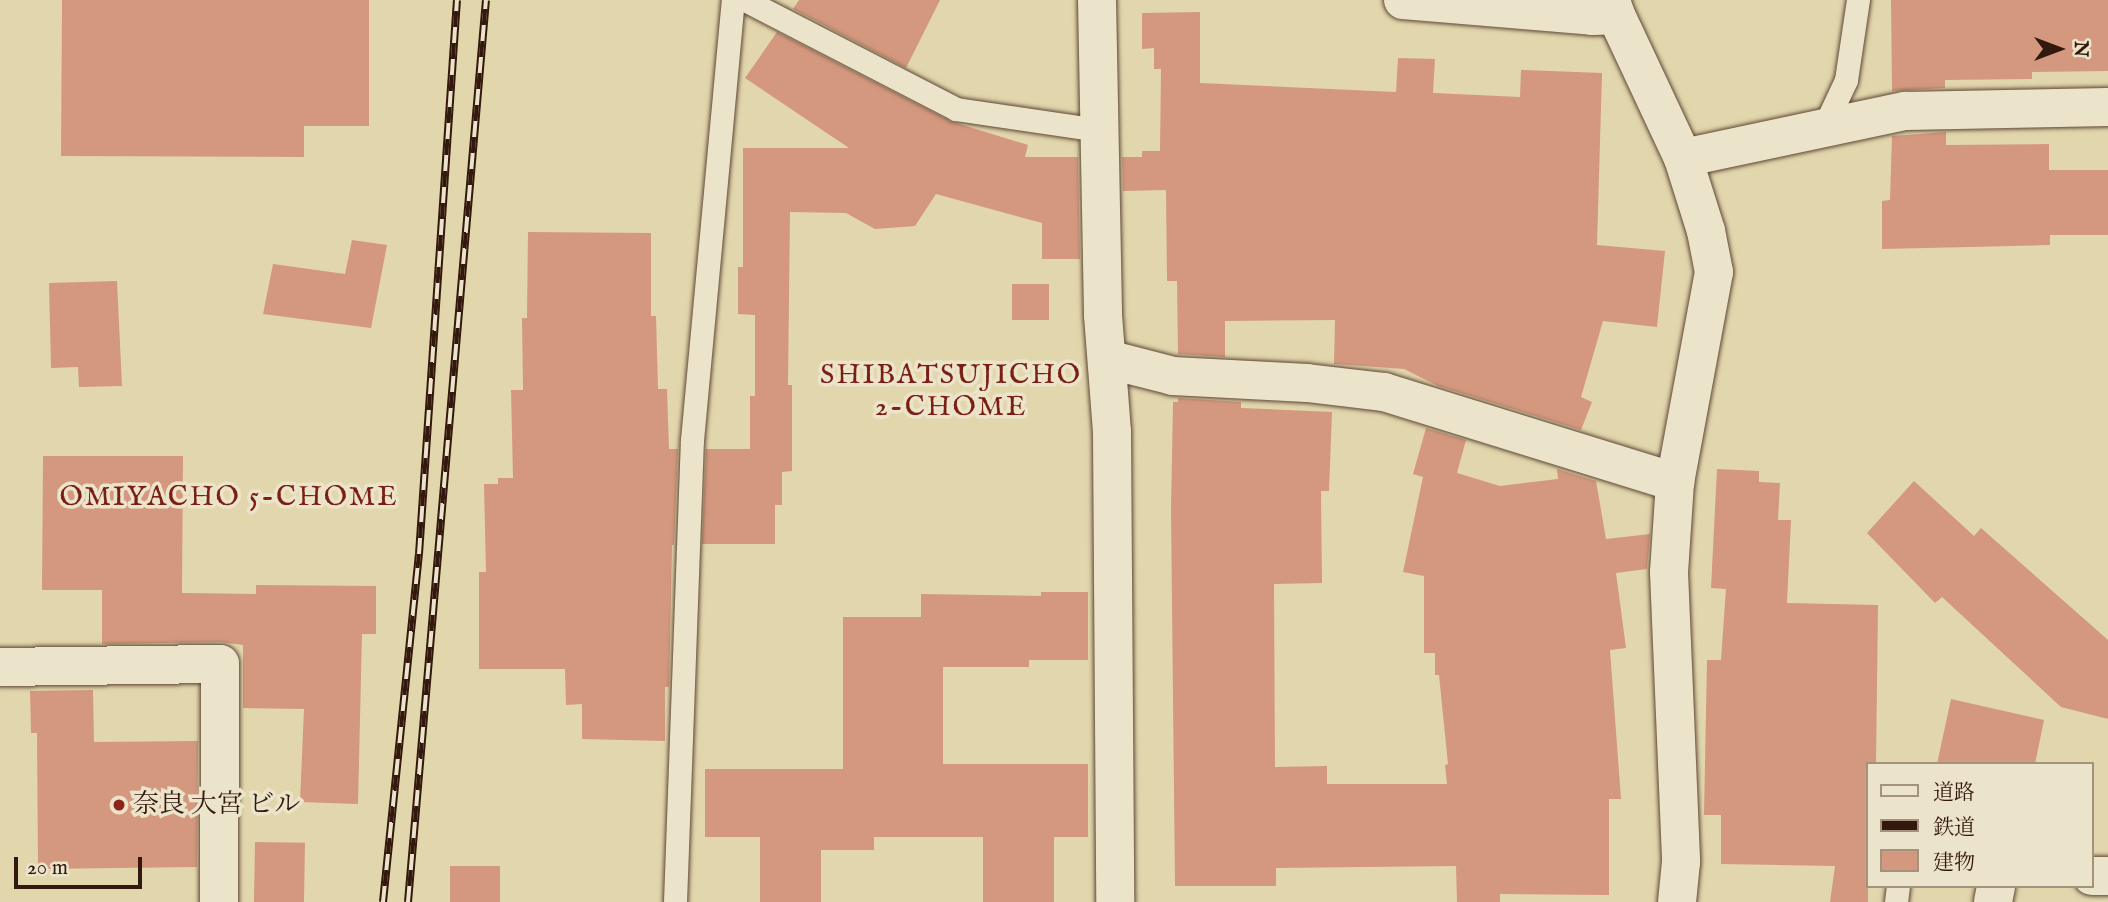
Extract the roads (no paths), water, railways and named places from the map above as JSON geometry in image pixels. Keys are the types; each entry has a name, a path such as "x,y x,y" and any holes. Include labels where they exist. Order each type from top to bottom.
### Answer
{"street":[{"path":"1097,0 1097,130 1112,432 1115,902"},
{"path":"1403,0 1592,16 1614,8 1683,158 1706,231 1714,272 1675,482 1669,572 1681,862 1677,902"},
{"path":"1683,158 1905,111 2108,107"},
{"path":"1107,359 1173,376 1307,383 1384,392 1675,482"},
{"path":"0,667 220,664 219,902"}],"lane":[{"path":"675,902 692,440 733,0"},
{"path":"745,0 956,109 1097,130"},
{"path":"1824,127 1846,80 1858,0"}],"railway":[{"path":"383,902 419,554 457,0"},
{"path":"408,902 486,0"}],"place":[{"name":"奈良 大宮 ビル","path":"119,805"}],"district":[{"name":"SHIBATSUJICHO 2-CHOME","path":"951,392"},
{"name":"OMIYACHO 5-CHOME","path":"229,498"}]}
